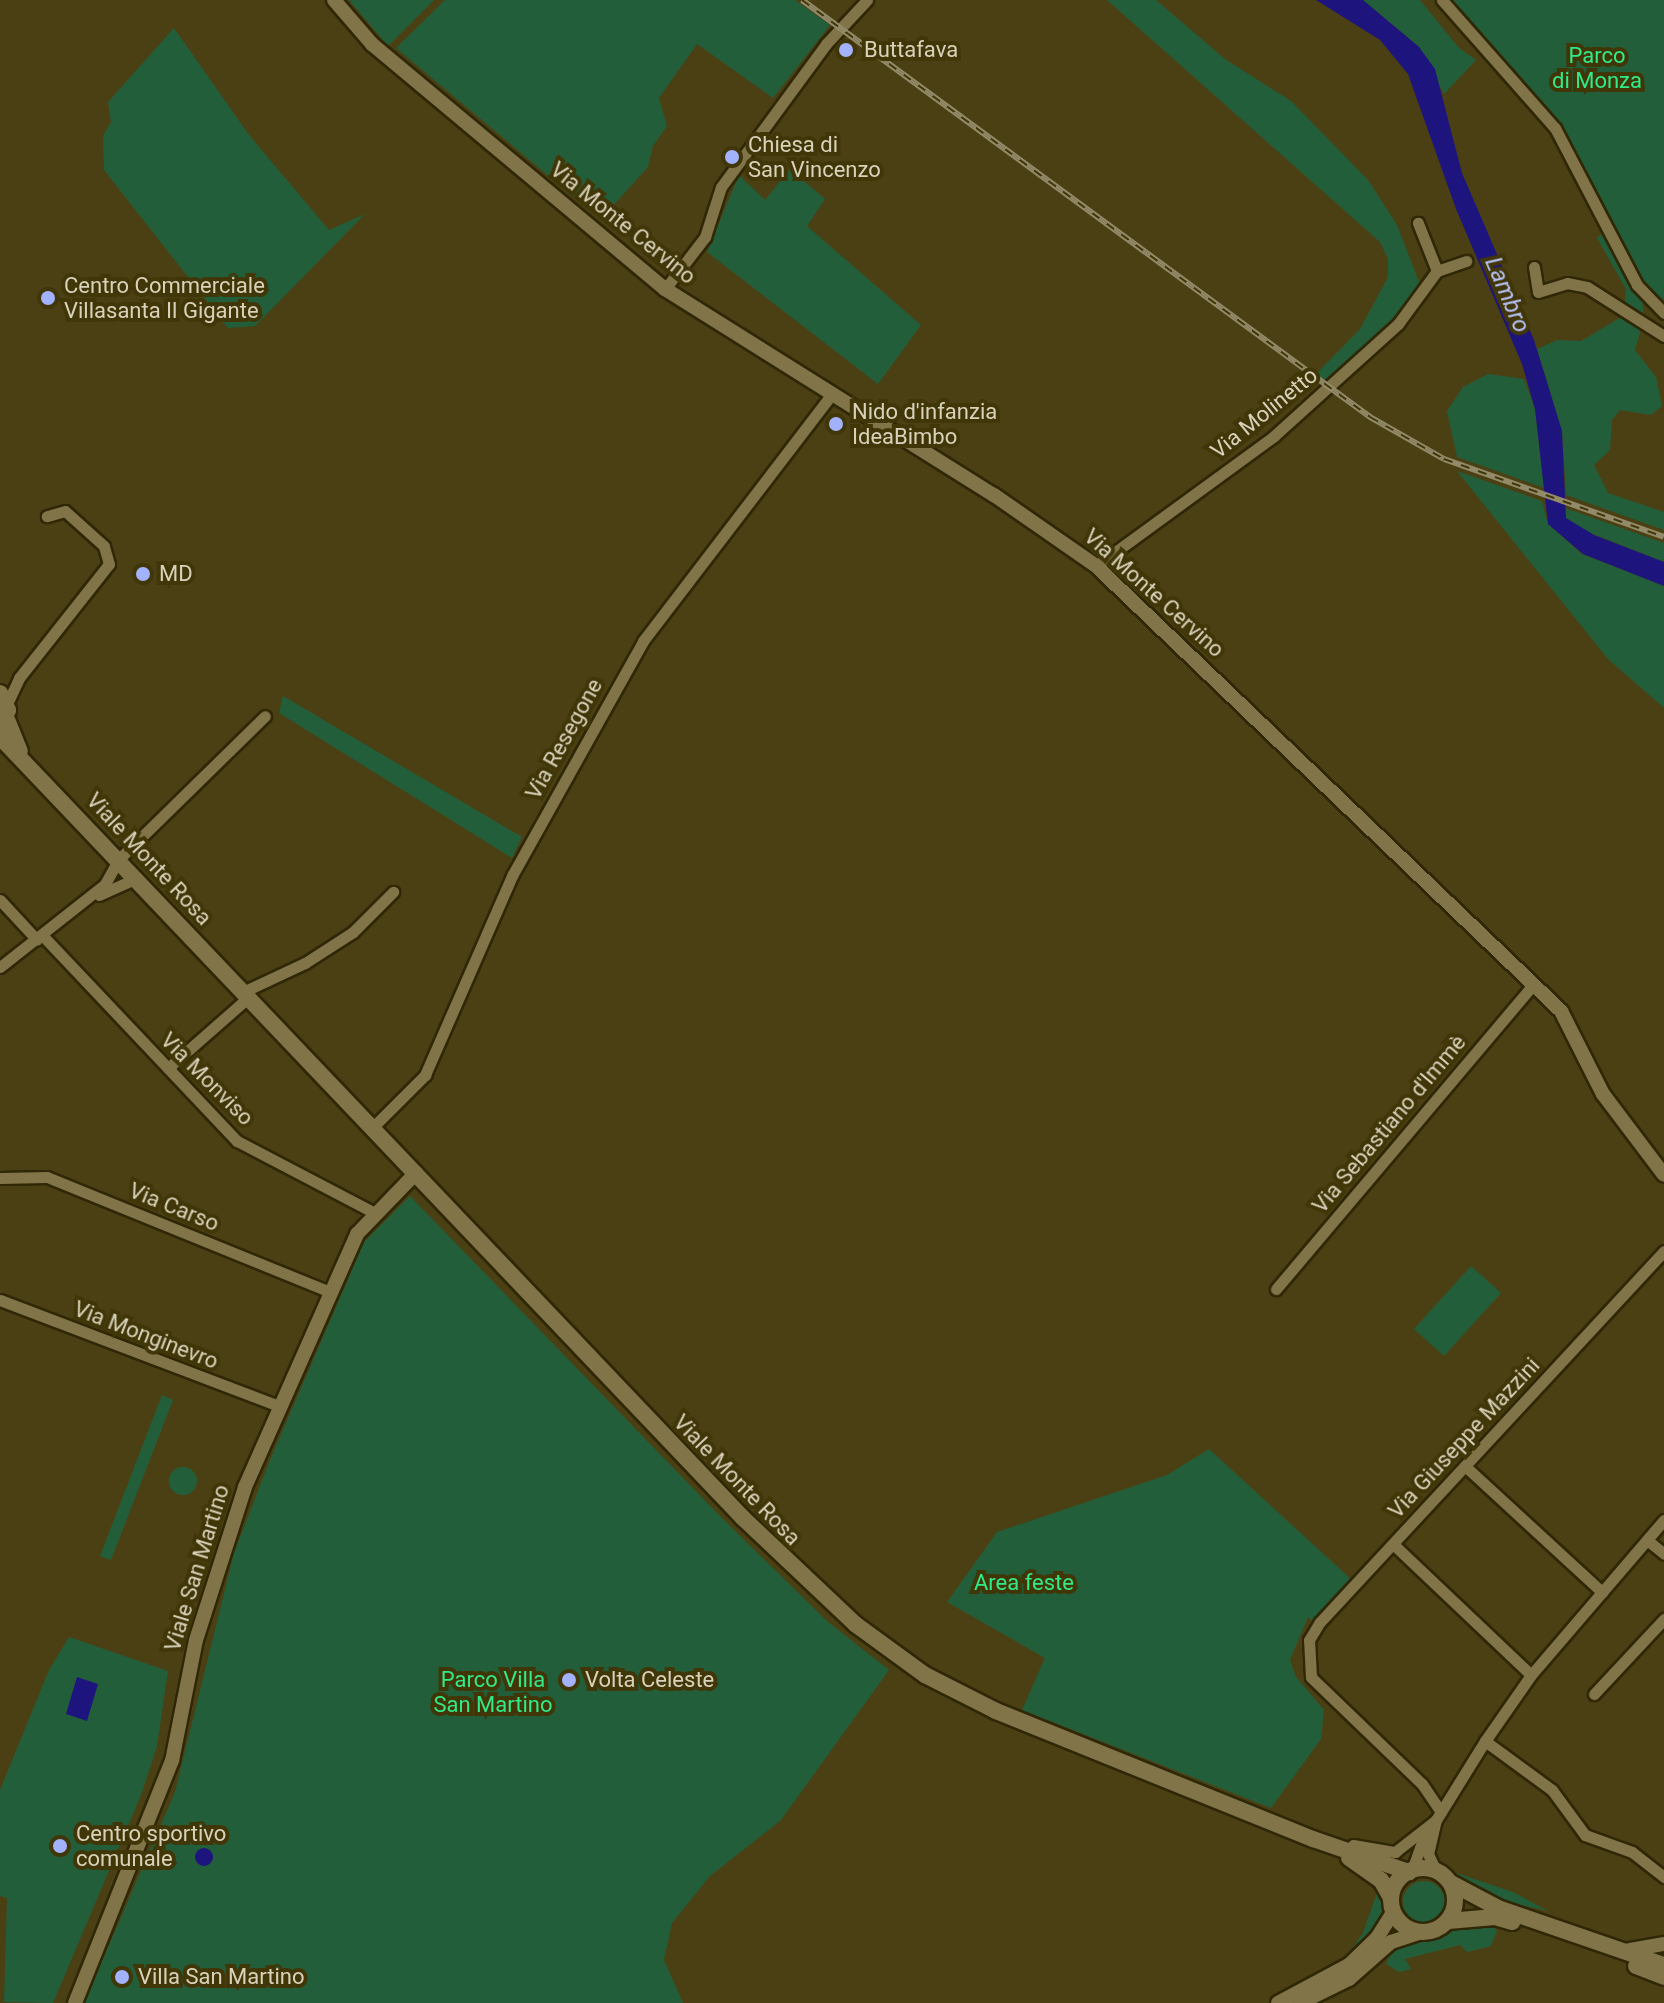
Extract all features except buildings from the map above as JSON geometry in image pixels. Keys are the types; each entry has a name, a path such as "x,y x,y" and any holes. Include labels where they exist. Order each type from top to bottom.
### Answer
{"main road":[{"name":"Viale Monte Rosa","path":"3,705 22,756"},
{"name":"Viale Monte Rosa","path":"0,737 22,756 743,1518 882,1646 925,1675 996,1711 1320,1842 1410,1871 1436,1871"},
{"name":"Viale Monte Rosa","path":"1320,1842 1370,1871 1404,1926 1421,1932"},
{"path":"1392,1905 1398,1881 1410,1871"},
{"path":"1436,1871 1487,1904 1664,1977"},
{"path":"1448,1921 1456,1903 1451,1883"},
{"path":"1421,1932 1448,1921 1495,1917 1623,1949 1664,1965"}],"street":[{"name":"Via Monte Cervino","path":"334,0 372,44 665,289 1096,566 1573,1026 1598,1085 1664,1175"},
{"path":"665,289 705,237 721,187 826,44 867,0"},
{"path":"1442,0 1555,128 1637,285 1664,313"},
{"path":"1418,223 1437,271 1466,261"},
{"path":"1534,267 1538,292 1567,283 1587,287 1664,336"},
{"name":"Via Molinetto","path":"1096,566 1274,436 1398,324 1437,271"},
{"name":"Via Resegone","path":"373,1127 425,1075 513,874 643,641 832,394"},
{"path":"3,705 19,678 109,564 104,546 65,511 47,516"},
{"path":"0,967 85,903 105,884 119,859 265,716"},
{"path":"85,903 137,878"},
{"path":"168,1068 247,994 305,963 353,932 393,892"},
{"name":"Via Monviso","path":"0,900 237,1141 373,1212"},
{"name":"Via Sebastiano d'Immè","path":"1276,1289 1533,985"},
{"name":"Viale San Martino","path":"75,2003 165,1781 220,1553 279,1406 357,1234 373,1212 416,1173"},
{"name":"Via Carso","path":"0,1178 47,1177 330,1292"},
{"name":"Via Giuseppe Mazzini","path":"1435,1819 1422,1784 1326,1695 1311,1677 1307,1659 1309,1640 1320,1622 1664,1251"},
{"name":"Via Monginevro","path":"0,1300 279,1406"},
{"path":"1466,1467 1602,1592"},
{"path":"1410,1871 1435,1819 1531,1675 1664,1520"},
{"path":"1647,1540 1664,1554"},
{"path":"1393,1544 1531,1675"},
{"path":"1594,1694 1664,1619"},
{"path":"1485,1741 1552,1790 1585,1835 1640,1857 1664,1877"},
{"path":"1320,1842 1390,1853 1435,1819"},
{"path":"1435,1819 1428,1854 1436,1871"},
{"path":"1278,2003 1349,1965 1377,1938 1392,1905"},
{"path":"1300,2003 1349,1979 1391,1942 1421,1932"},
{"path":"1623,1949 1664,1944"}],"green space":[{"path":"349,0 434,0 388,46"},
{"path":"445,0 795,0 830,25 773,98 697,44 659,98 667,126 653,146 648,167 610,209 588,209 396,48"},
{"path":"1107,0 1156,0 1225,59 1291,101 1368,180 1397,225 1423,292 1332,385 1316,374 1360,329 1388,277 1388,259 1380,242"},
{"path":"1363,0 1420,0 1459,48 1476,60 1444,94 1419,47"},
{"name":"Parco di Monza","path":"1446,0 1664,0 1664,304 1636,277 1558,126"},
{"path":"174,28 249,135 329,230 365,214 255,326 228,328 104,170 103,136 111,122 108,102"},
{"path":"790,169 825,199 807,226 921,325 878,384 707,252 739,175 765,200"},
{"path":"1602,234 1642,298 1644,319 1635,350 1656,377 1662,406 1651,415 1620,410 1612,420 1610,450 1594,465 1608,493 1664,512 1664,530 1566,495 1562,431 1537,349 1557,340 1581,341 1623,316 1626,289 1597,238"},
{"path":"1488,374 1524,379 1535,409 1544,488 1457,457 1447,411 1463,387"},
{"path":"1457,471 1542,501 1548,524 1582,554 1664,586 1664,708 1608,659"},
{"path":"1565,508 1664,543 1664,562 1580,529 1566,518"},
{"path":"283,696 522,837 512,858 279,713"},
{"name":"Parco Villa San Martino","path":"410,1196 719,1515 827,1621 889,1670 781,1820 710,1876 672,1923 664,1960 683,2003 84,2003 175,1792 234,1553 270,1460 364,1242"},
{"path":"1471,1266 1501,1293 1444,1356 1414,1329"},
{"path":"162,1395 173,1400 111,1560 100,1556"},
{"name":"Area feste","path":"1209,1449 1353,1581 1315,1623 1308,1617 1290,1660 1296,1677 1324,1710 1321,1739 1271,1808 1022,1710 1045,1658 947,1602 997,1532 1167,1475"},
{"path":"183,1467 193,1471 197,1481 193,1491 183,1495 173,1491 169,1481 173,1471"},
{"name":"Centro sportivo comunale","path":"69,1637 168,1671 157,1746 141,1795 53,2003 4,2002 7,1898 0,1896 0,1790 49,1670"},
{"path":"1453,1872 1513,1892 1548,1911 1489,1898"},
{"path":"1424,1881 1439,1887 1445,1902 1439,1917 1424,1923 1409,1917 1403,1902 1409,1887"},
{"path":"1380,1884 1387,1896 1386,1915 1355,1955 1351,1950 1363,1933"},
{"path":"1489,1923 1497,1931 1491,1946 1467,1952 1460,1945 1405,1959 1411,1969 1399,1972 1386,1964 1395,1945"}],"water":[{"name":"Lambro","path":"1316,0 1363,0 1419,47 1435,69 1462,173 1534,340 1562,431 1566,518 1594,535 1664,562 1664,586 1583,554 1548,524 1535,409 1522,364 1456,209 1408,74 1380,40"},
{"path":"77,1677 98,1684 87,1721 66,1714"},
{"path":"200,1848 208,1848 213,1857 211,1864 200,1866 195,1861 195,1853"}],"railway":[{"path":"802,0 1370,417 1444,459 1664,537"}],"place":[{"name":"Buttafava","path":"846,50"},
{"name":"Chiesa di San Vincenzo","path":"732,157"},
{"name":"Centro Commerciale Villasanta Il Gigante","path":"48,298"},
{"name":"Nido d'infanzia IdeaBimbo","path":"836,424"},
{"name":"MD","path":"143,574"},
{"name":"Volta Celeste","path":"569,1680"},
{"name":"Centro sportivo comunale","path":"60,1846"},
{"name":"Villa San Martino","path":"122,1977"}]}
